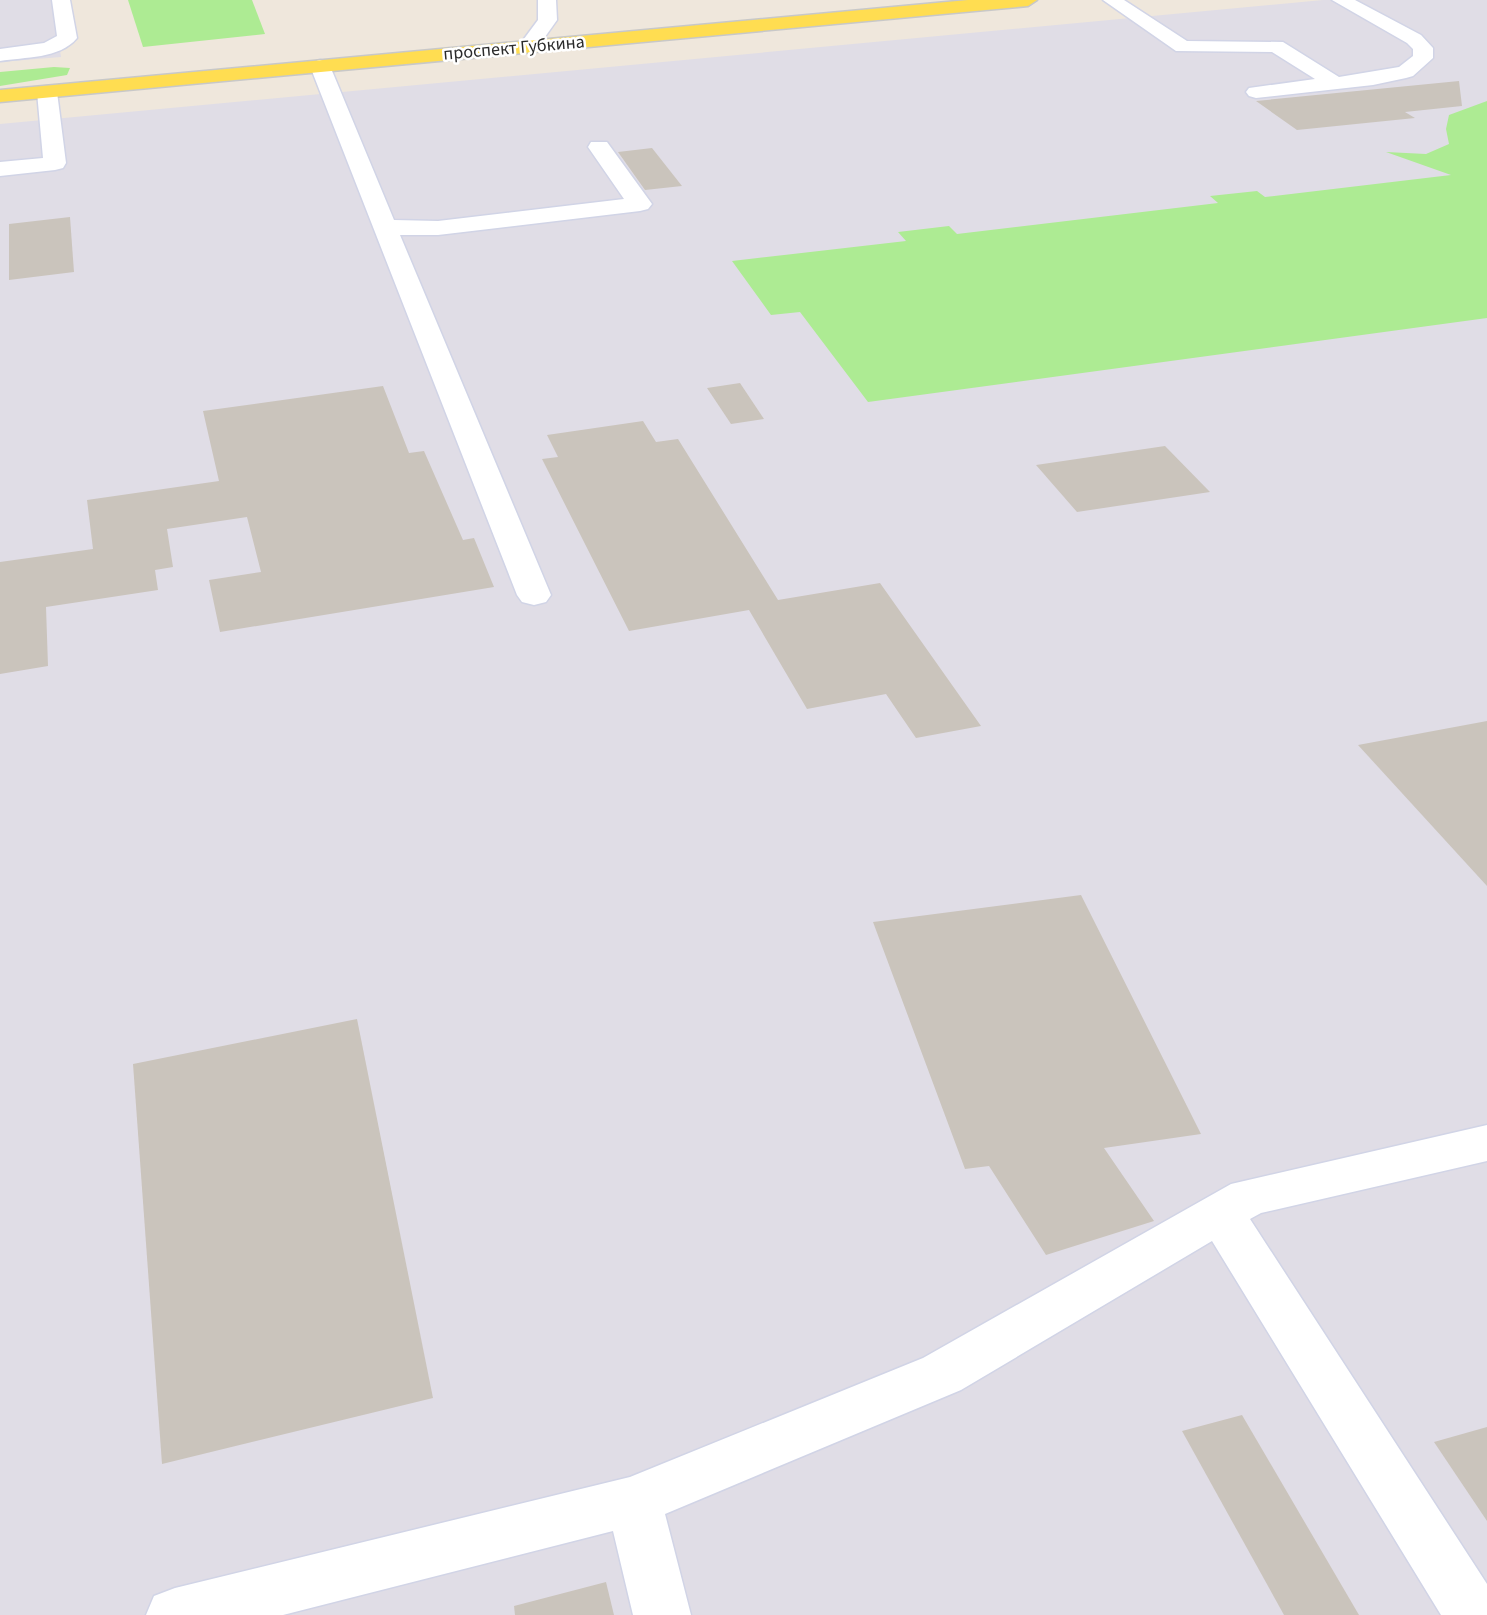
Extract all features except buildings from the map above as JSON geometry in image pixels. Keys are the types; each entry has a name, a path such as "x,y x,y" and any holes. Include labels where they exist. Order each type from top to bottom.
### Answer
{"main road":[{"name":"проспект Губкина","path":"0,96 1028,0"}],"street":[{"path":"0,55 49,48 67,38 61,0"},
{"path":"528,47 546,26 550,11 547,0"},
{"path":"1112,0 1183,47 1276,46 1335,83"},
{"path":"1256,92 1406,72 1423,58 1423,48 1414,39 1341,0"},
{"path":"320,66 534,596"},
{"path":"0,169 55,163 47,92"},
{"path":"385,227 438,228 640,204 599,147"},
{"path":"175,1615 634,1501 942,1374 1248,1197 1487,1143"},
{"path":"1220,1213 1474,1615"},
{"path":"634,1501 662,1615"}],"shaded area":[{"path":"0,0 53,0 61,57 0,62"},
{"path":"1323,0 1487,0 1487,1615 0,1615 0,124"}],"green space":[{"path":"128,0 252,0 265,34 143,47"},
{"path":"70,68 67,75 0,86 0,72"},
{"path":"1487,101 1487,318 868,402 800,312 771,315 732,261 906,241 898,232 949,226 957,234 1218,203 1210,196 1257,191 1265,197 1451,175 1386,152 1426,154 1449,144 1446,129 1449,115"}]}
